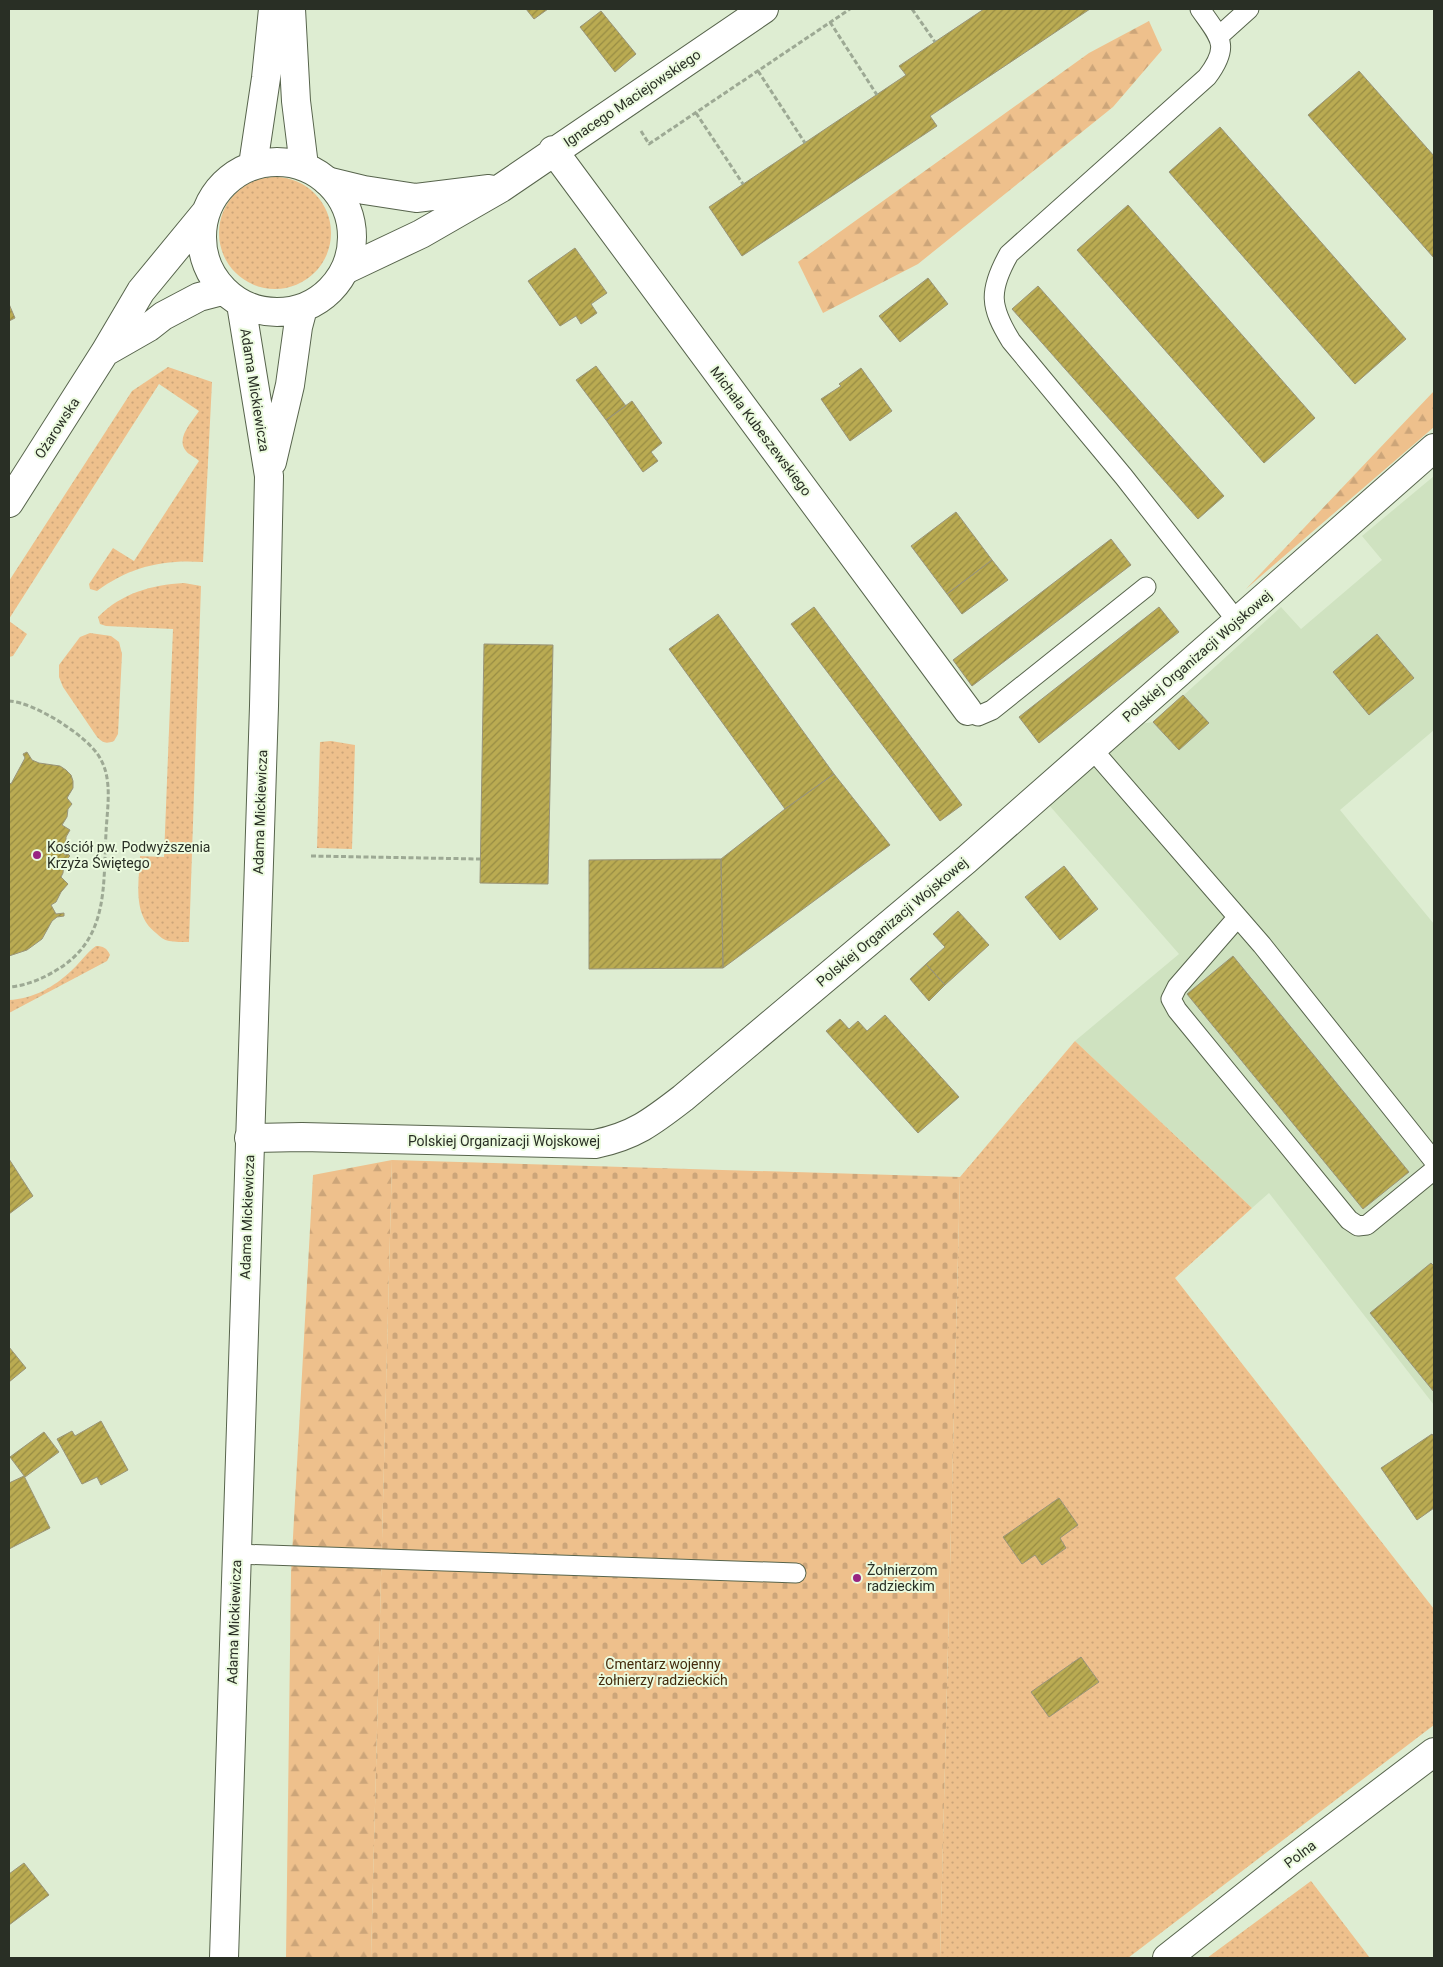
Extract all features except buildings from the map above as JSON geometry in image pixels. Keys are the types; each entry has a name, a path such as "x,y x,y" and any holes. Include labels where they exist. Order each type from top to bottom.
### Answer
{"street":[{"path":"252,165 264,88 273,9"},
{"path":"291,9 296,101 304,166"},
{"name":"Ignacego Maciejowskiego","path":"345,270 421,234 501,188 553,150 764,9"},
{"name":"Michała Kubeszewskiego","path":"553,150 968,711"},
{"path":"287,162 304,166 327,181 343,200 351,222 353,234 352,247 345,270 337,284 328,293 315,303 303,308 282,313 270,313 231,297 209,270 201,236 206,212 216,192 224,182 252,165 287,162"},
{"name":"Ignacego Maciejowskiego","path":"327,181 364,190 416,198 501,188"},
{"name":"Ożarowska","path":"9,503 106,352 141,291 206,212"},
{"name":"Ożarowska","path":"106,352 149,327 163,316 199,297 231,297"},
{"name":"Adama Mickiewicza","path":"231,297 269,476"},
{"name":"Adama Mickiewicza","path":"224,1958 269,476 290,385 298,327 303,308"},
{"name":"Polskiej Organizacji Wojskowej","path":"250,1138 302,1137 595,1144 616,1140 652,1122 698,1086 966,860 1434,448"},
{"name":"Polna","path":"1167,1958 1290,1861 1434,1752"}],"lane":[{"path":"1200,9 1218,36 1222,50 1217,64 1207,78 1009,254 1000,270 994,288 995,307 1011,342 1124,477 1236,621"},
{"path":"1218,36 1250,9"},
{"path":"968,711 978,716 992,710 1146,587"},
{"path":"1092,749 1262,945 1434,1161"},
{"path":"1237,918 1176,987 1171,999 1177,1010 1349,1220 1358,1226 1366,1224 1434,1170"},
{"path":"236,1554 796,1573"}],"path":[{"path":"639,128 649,144 850,9"},
{"path":"912,9 935,42"},
{"path":"830,22 877,95"},
{"path":"758,71 805,143"},
{"path":"696,113 743,184"},
{"path":"9,701 41,710 86,741 101,759 108,783 102,902 97,926 84,947 66,966 43,979 9,987"},
{"path":"310,856 480,859"}],"shaded area":[{"path":"1434,476 1434,730 1340,810 1434,924 1434,1405 1269,1193 1252,1208 1075,1041 1179,954 1049,805 1138,724 1154,722 1281,607 1301,629 1382,560 1362,536"}],"green space":[{"path":"1149,21 1162,50 1113,107 918,264 823,313 798,262 1089,53"},
{"path":"275,177 296,181 315,193 327,212 331,233 327,254 315,273 296,285 275,289 254,285 235,273 223,254 219,233 223,212 235,193 254,181"},
{"path":"168,367 212,382 203,562 174,562 147,566 121,576 97,591 90,589 89,584 113,548 134,561 199,461 186,451 183,441 186,430 199,411 159,384 9,619 9,581 132,391"},
{"path":"1434,391 1434,427 1246,589"},
{"path":"184,583 201,586 189,942 176,942 164,939 148,926 140,908 138,887 140,856 164,857 173,629 106,626 100,624 98,617 127,596 149,588"},
{"path":"9,621 27,634 13,656 9,657"},
{"path":"90,633 111,636 119,642 122,654 118,734 114,741 107,743 97,737 63,687 59,677 59,665 80,637"},
{"path":"331,741 355,745 352,849 317,848 320,742"},
{"path":"96,946 103,947 108,951 110,955 107,961 9,1013 9,1000 35,995 50,987 71,971"},
{"path":"1075,1041 1252,1208 1175,1278 1434,1609 1434,1725 1128,1958 940,1958 960,1177"},
{"path":"392,1160 371,1958 286,1958 291,1573 313,1175"},
{"name":"Cmentarz wojenny żołnierzy radzieckich","path":"392,1160 960,1177 940,1958 371,1958"},
{"path":"1311,1881 1370,1958 1207,1958"}],"place":[{"name":"Kościół pw. Podwyższenia Krzyża Świętego","path":"37,855"},
{"name":"Żołnierzom radzieckim","path":"857,1578"}]}
